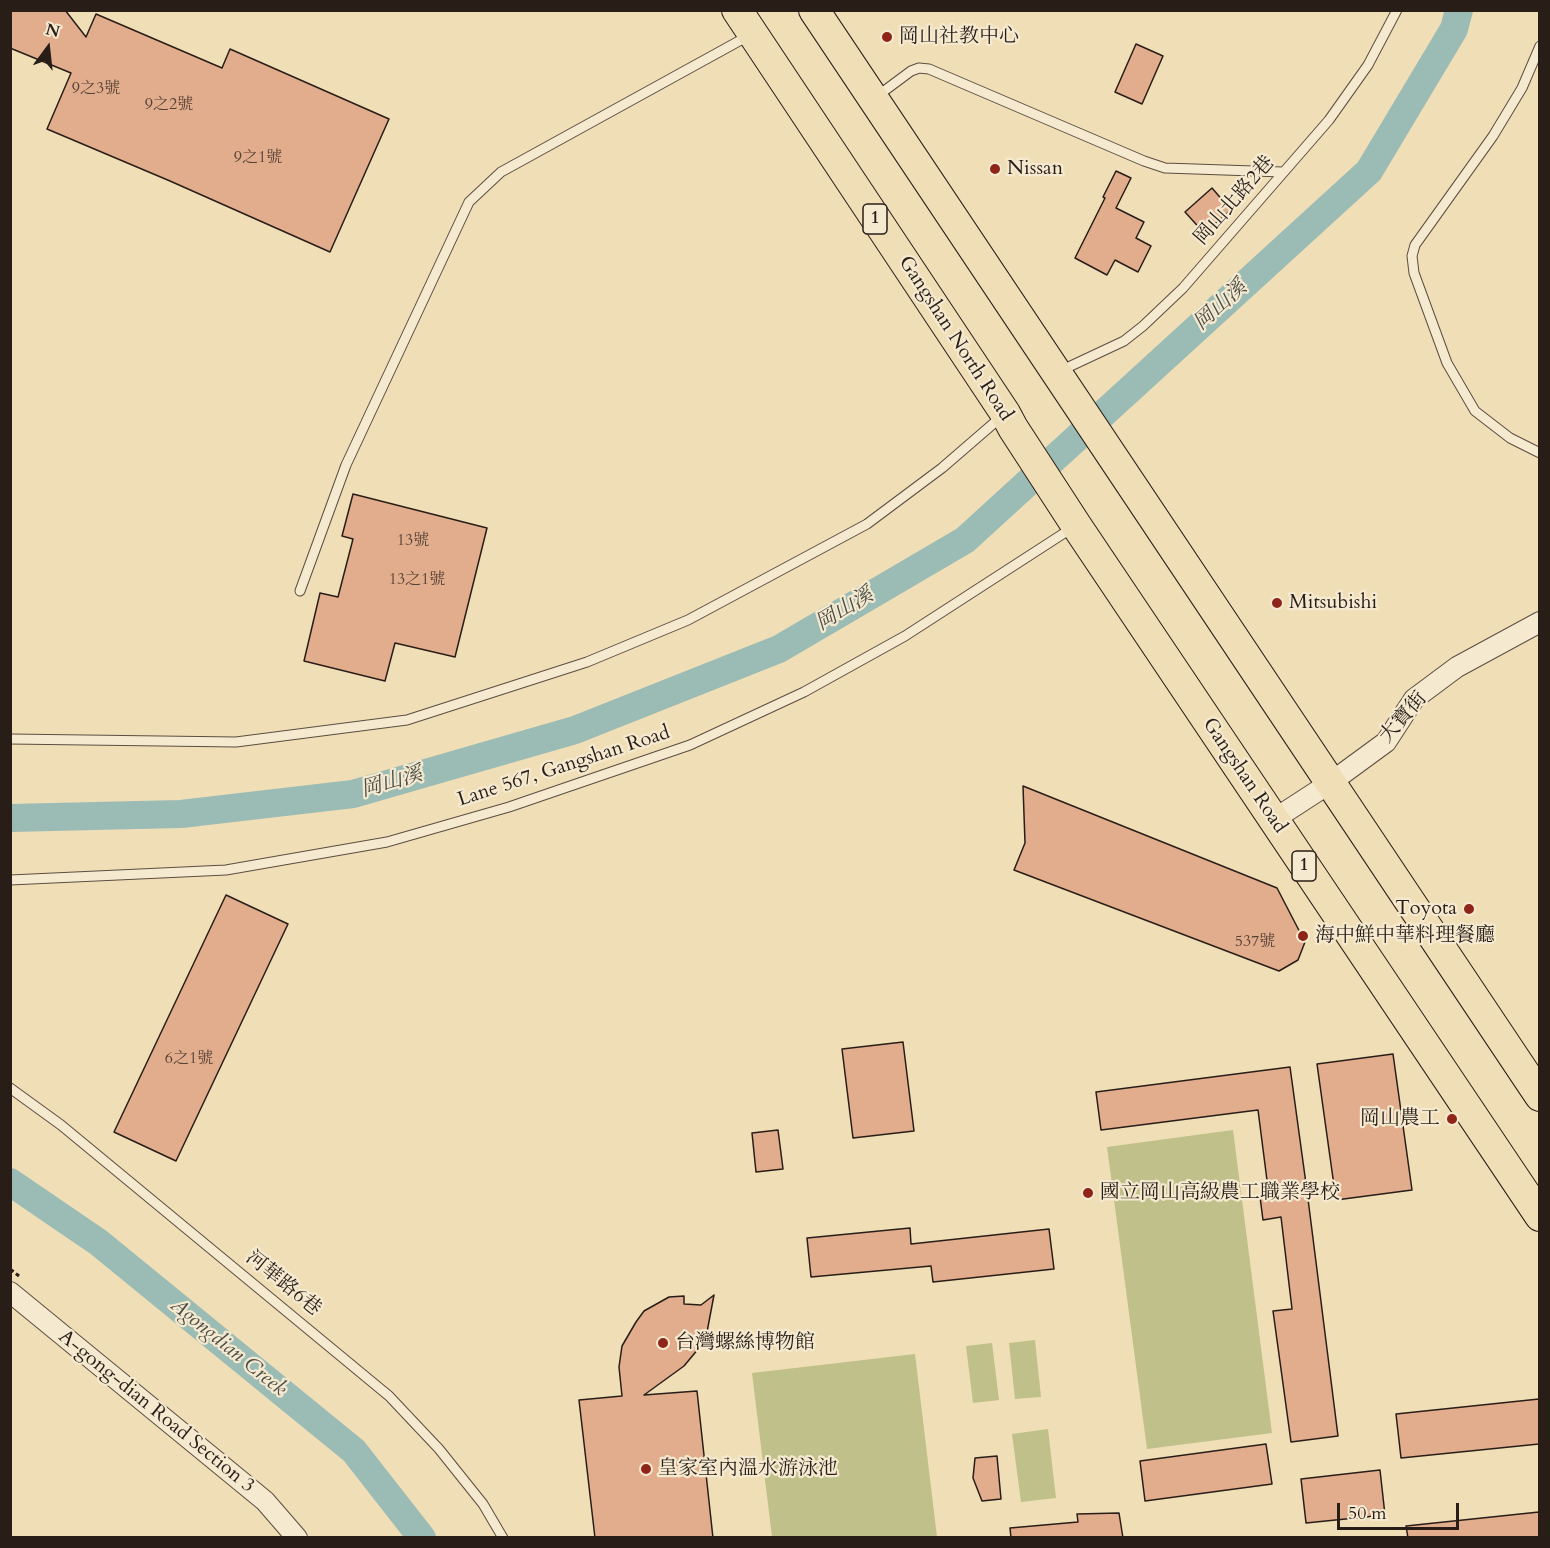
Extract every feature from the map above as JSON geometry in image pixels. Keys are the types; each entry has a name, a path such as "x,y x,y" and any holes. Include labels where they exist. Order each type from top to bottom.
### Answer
{"main road":[{"path":"814,10 1058,372 1138,497 1539,1096"},
{"name":"Gangshan North Road","path":"745,22 1009,421"},
{"name":"1","path":"1009,421 1073,520"},
{"name":"Gangshan Road","path":"1073,520 1539,1216"}],"street":[{"name":"大寶街","path":"1273,820 1330,783 1386,742 1414,699 1457,667 1539,622"},
{"name":"A-gong-dian Road Section 3","path":"10,1292 265,1502 297,1538"}],"lane":[{"name":"岡山北路2巷","path":"1058,372 1124,341 1183,288 1329,120 1368,65 1397,10"},
{"path":"300,591 346,465 469,202 501,172 745,22"},
{"path":"1539,46 1522,88 1493,136 1415,245 1412,256 1414,273 1447,363 1475,411 1510,438 1539,453"},
{"path":"874,98 911,71 919,68 929,69 1165,168 1283,172"},
{"path":"10,739 236,742 407,720 587,662 688,620 867,524 1009,421"},
{"name":"Lane 567, Gangshan Road","path":"10,880 226,870 387,842 509,807 690,745 804,692 905,636 1073,520"},
{"name":"河華路6巷","path":"10,1088 61,1125 389,1396 439,1449 483,1504 503,1538"}],"green space":[{"path":"1233,1130 1272,1433 1147,1449 1107,1147"},
{"path":"1035,1340 1041,1397 1015,1399 1009,1343"},
{"path":"992,1343 999,1400 973,1403 966,1346"},
{"path":"915,1354 937,1537 772,1537 752,1373"},
{"path":"1048,1429 1056,1498 1021,1502 1012,1434"}],"building":[{"path":"10,10 65,10 86,37 96,14 222,68 230,49 389,119 330,252 47,129 71,73 10,48"},
{"path":"1136,44 1163,56 1142,104 1115,92"},
{"path":"1116,171 1131,178 1116,208 1144,222 1136,238 1151,246 1138,272 1115,260 1107,275 1075,258"},
{"path":"1212,188 1231,210 1204,233 1185,212"},
{"path":"353,494 487,528 455,657 395,643 385,681 304,661 320,593 338,597 353,539 342,536"},
{"path":"1023,786 1277,888 1305,942 1298,960 1279,971 1014,870 1025,843"},
{"path":"226,895 288,924 176,1161 114,1132"},
{"path":"903,1042 914,1131 853,1138 842,1049"},
{"path":"1393,1054 1412,1190 1336,1200 1317,1064"},
{"path":"1290,1067 1338,1436 1291,1442 1273,1311 1292,1309 1281,1217 1263,1220 1260,1197 1269,1196 1258,1110 1101,1130 1096,1092"},
{"path":"778,1130 783,1169 756,1172 752,1133"},
{"path":"910,1228 911,1244 1049,1229 1054,1269 933,1282 931,1266 811,1277 807,1238"},
{"name":"皇家室內溫水游泳池","path":"714,1295 707,1332 699,1348 684,1366 644,1395 697,1391 713,1538 595,1538 579,1400 622,1396 619,1367 622,1346 644,1311 669,1297 684,1296 684,1304 701,1305"},
{"path":"1539,1399 1539,1444 1401,1458 1396,1414"},
{"path":"1266,1444 1272,1484 1145,1501 1140,1461"},
{"path":"997,1456 1001,1499 982,1501 973,1478 975,1458"},
{"path":"1380,1470 1385,1515 1306,1523 1301,1479"},
{"path":"1539,1512 1539,1538 1408,1538 1406,1526"},
{"path":"1119,1513 1123,1538 1011,1538 1010,1528 1078,1522 1077,1514"}],"waterway":[{"name":"岡山溪","path":"10,818 181,814 353,794 575,730 779,649 965,540 1369,171 1454,29 1459,10"},
{"name":"Agongdian Creek","path":"10,1182 98,1242 354,1451 422,1538"}],"place":[{"name":"岡山社教中心","path":"887,37"},
{"name":"Nissan","path":"995,169"},
{"name":"Mitsubishi","path":"1277,603"},
{"name":"Toyota","path":"1469,909"},
{"name":"海中鮮中華料理餐廳","path":"1303,936"},
{"name":"岡山農工","path":"1452,1119"},
{"name":"國立岡山高級農工職業學校","path":"1088,1193"},
{"name":"台灣螺絲博物館","path":"663,1343"},
{"name":"皇家室內溫水游泳池","path":"646,1469"}]}
